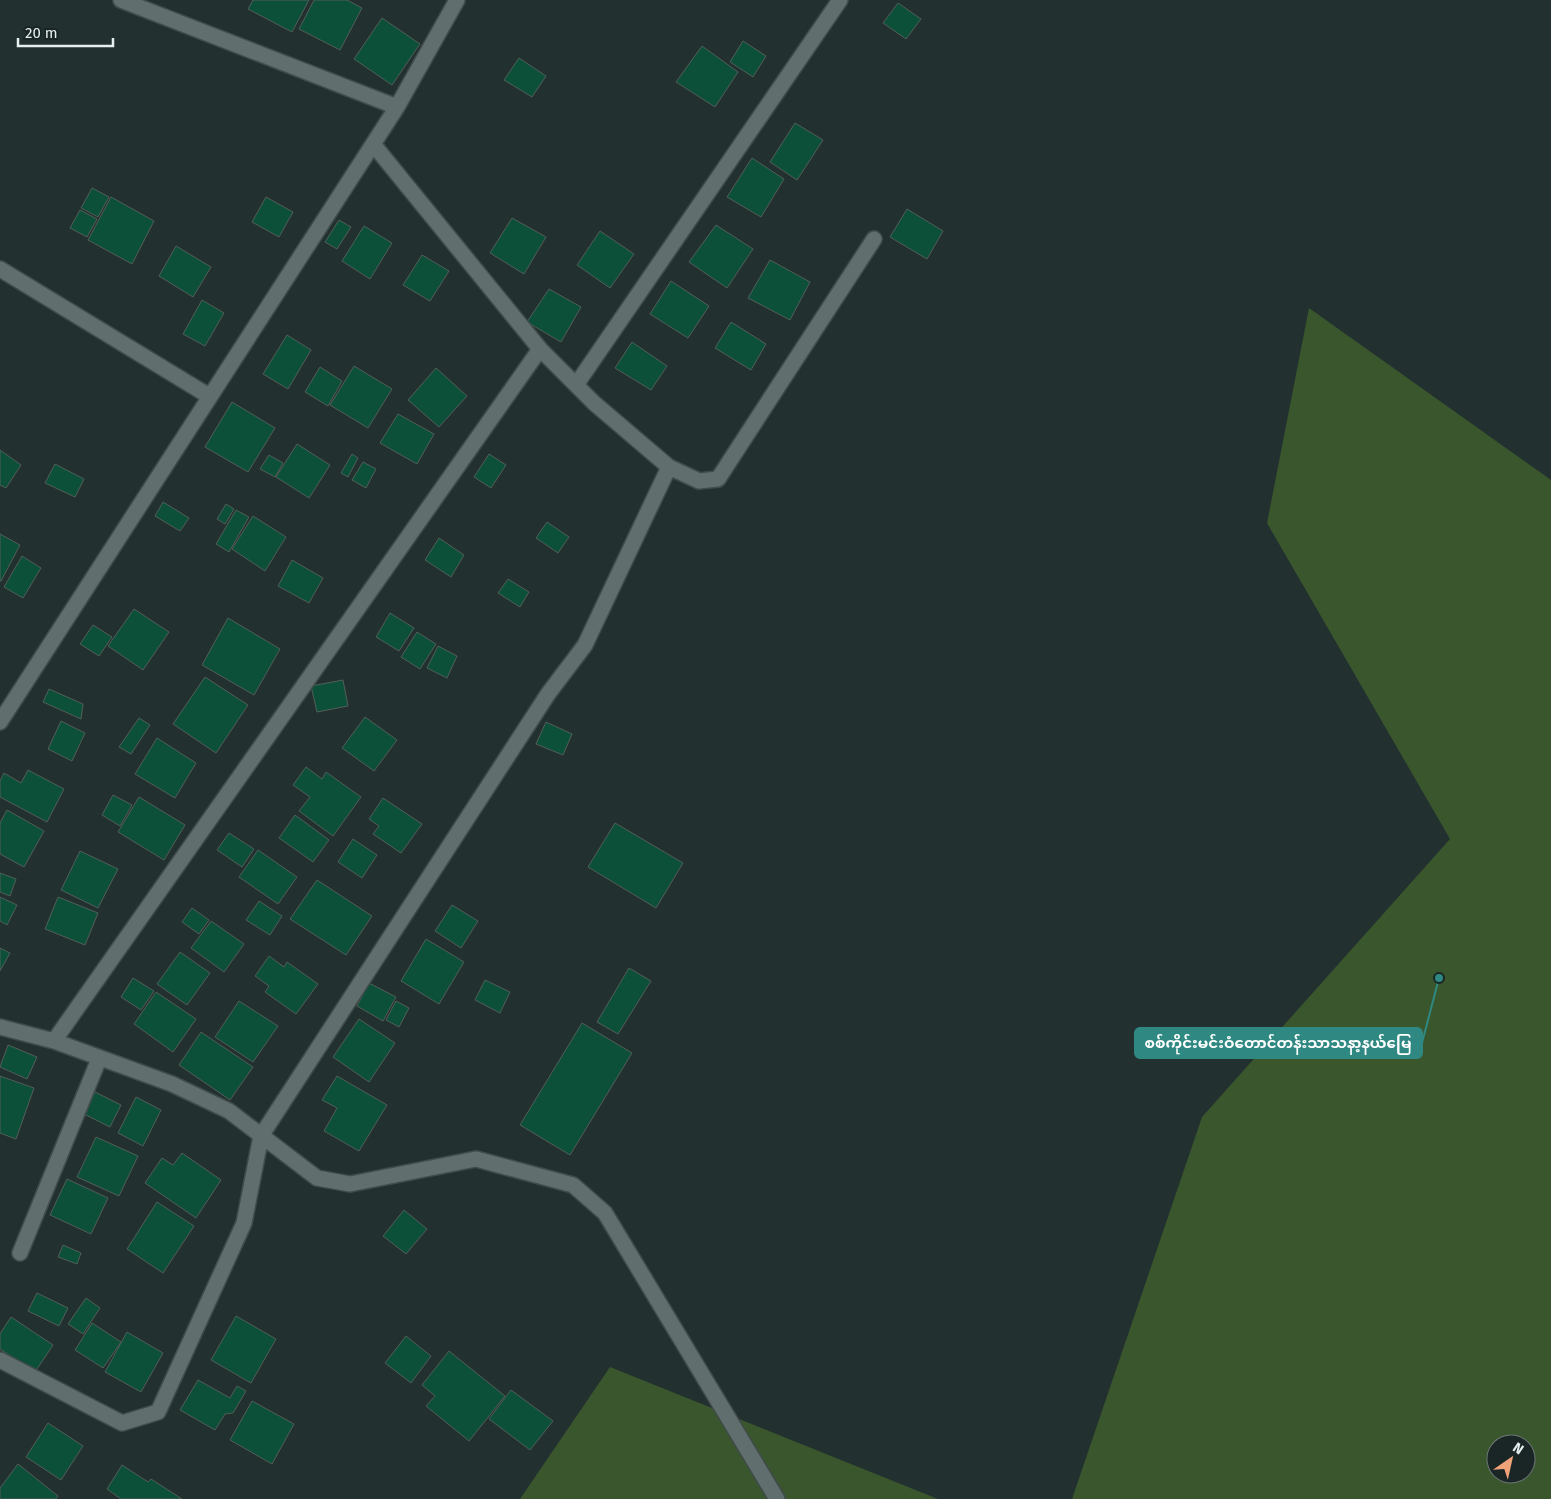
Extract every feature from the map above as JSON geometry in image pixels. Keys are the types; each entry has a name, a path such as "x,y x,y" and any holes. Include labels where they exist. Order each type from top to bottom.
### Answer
{"street":[{"path":"121,0 397,107"},
{"path":"0,722 397,107 457,0"},
{"path":"576,385 840,0"},
{"path":"373,144 540,349 576,385 669,467 699,481 718,479 874,239"},
{"path":"0,269 209,396"},
{"path":"54,1041 540,349"},
{"path":"0,1360 122,1423 158,1412 244,1223 261,1136 548,694 585,645 669,467"},
{"path":"0,1027 54,1041 99,1059 172,1084 229,1111 317,1178 350,1184 476,1159 573,1185 605,1213 777,1499"},
{"path":"20,1253 99,1059"}],"green space":[{"path":"1309,308 1551,480 1551,1499 1072,1499 1202,1117 1450,839 1267,523"},
{"path":"610,1367 938,1499 520,1499"}],"building":[{"path":"253,0 309,0 292,32 248,9"},
{"path":"314,0 347,0 362,8 340,50 299,29"},
{"path":"898,3 921,19 906,39 883,23"},
{"path":"382,18 420,44 392,85 354,59"},
{"path":"743,41 766,56 753,77 730,62"},
{"path":"702,46 738,72 715,107 676,82"},
{"path":"519,58 546,76 532,97 504,80"},
{"path":"795,123 823,140 797,180 770,162"},
{"path":"752,158 784,179 761,217 727,197"},
{"path":"92,188 109,197 98,217 81,208"},
{"path":"111,197 154,221 132,264 88,240"},
{"path":"266,197 293,212 279,237 252,222"},
{"path":"907,209 943,231 927,259 890,237"},
{"path":"80,210 97,219 87,237 70,228"},
{"path":"512,218 546,237 524,274 490,253"},
{"path":"339,220 351,227 337,249 325,242"},
{"path":"716,225 753,249 727,288 689,262"},
{"path":"364,226 392,243 370,279 342,261"},
{"path":"600,231 634,254 610,288 577,265"},
{"path":"176,246 211,267 193,297 159,276"},
{"path":"422,255 449,271 430,301 403,285"},
{"path":"770,260 810,282 790,320 748,298"},
{"path":"671,281 709,306 688,338 650,314"},
{"path":"549,289 581,307 561,342 527,322"},
{"path":"202,300 224,313 205,346 183,334"},
{"path":"731,322 766,344 751,370 715,348"},
{"path":"287,335 311,350 288,389 263,374"},
{"path":"632,342 667,366 651,390 615,368"},
{"path":"354,366 392,389 368,428 330,405"},
{"path":"320,367 342,381 328,406 305,392"},
{"path":"436,368 467,396 439,427 408,400"},
{"path":"232,402 275,428 248,472 205,447"},
{"path":"398,414 434,434 417,464 380,443"},
{"path":"297,444 330,465 309,498 276,477"},
{"path":"0,450 21,465 6,488 0,485"},
{"path":"352,454 358,458 348,477 341,473"},
{"path":"489,454 506,465 491,488 474,477"},
{"path":"269,455 283,463 275,477 260,469"},
{"path":"363,462 376,469 366,488 352,480"},
{"path":"55,464 84,479 75,497 45,483"},
{"path":"163,502 189,518 180,531 155,516"},
{"path":"226,504 234,509 225,524 217,519"},
{"path":"236,510 249,517 229,552 216,544"},
{"path":"253,516 286,537 265,571 232,549"},
{"path":"547,522 569,537 558,553 536,538"},
{"path":"0,534 20,545 1,581 0,581"},
{"path":"439,538 464,555 451,577 425,560"},
{"path":"22,556 41,568 23,598 4,587"},
{"path":"292,560 323,578 309,603 278,586"},
{"path":"508,579 529,592 520,607 498,593"},
{"path":"134,609 169,632 143,670 108,646"},
{"path":"390,613 414,628 399,651 376,637"},
{"path":"228,618 280,649 254,695 202,665"},
{"path":"93,625 112,637 99,656 80,644"},
{"path":"417,632 436,644 420,669 401,657"},
{"path":"438,646 457,656 447,678 427,668"},
{"path":"205,677 248,705 216,753 173,724"},
{"path":"343,680 348,706 317,712 311,686"},
{"path":"49,689 83,704 81,719 43,702"},
{"path":"365,717 397,740 374,771 342,748"},
{"path":"139,718 150,725 131,754 119,747"},
{"path":"61,721 85,733 72,761 48,749"},
{"path":"546,722 572,734 563,755 536,744"},
{"path":"157,738 196,763 175,798 135,774"},
{"path":"306,767 322,779 326,772 361,797 333,836 299,811 310,797 293,785"},
{"path":"28,770 64,789 47,822 0,797 0,781 4,773 21,783"},
{"path":"113,795 132,805 120,826 102,815"},
{"path":"139,797 185,825 164,860 118,832"},
{"path":"383,798 422,824 401,853 373,834 379,826 369,819"},
{"path":"7,810 44,831 24,867 0,854 0,823"},
{"path":"295,815 329,840 313,862 279,838"},
{"path":"615,823 683,863 656,908 588,867"},
{"path":"229,833 254,849 242,867 217,850"},
{"path":"353,839 377,855 362,878 338,862"},
{"path":"258,850 297,877 278,904 239,877"},
{"path":"80,851 118,869 98,908 61,890"},
{"path":"0,873 16,879 10,896 0,892"},
{"path":"317,880 372,916 346,955 290,919"},
{"path":"0,897 17,905 7,925 0,921"},
{"path":"58,897 98,913 85,945 45,929"},
{"path":"259,901 282,916 270,935 246,920"},
{"path":"452,905 478,921 461,948 435,931"},
{"path":"192,908 209,920 199,934 182,922"},
{"path":"211,921 244,944 224,972 191,948"},
{"path":"426,939 464,962 439,1004 401,981"},
{"path":"0,948 10,953 0,971"},
{"path":"180,952 210,973 187,1005 157,984"},
{"path":"269,956 284,967 287,962 318,984 296,1014 265,992 269,986 255,976"},
{"path":"629,968 651,981 618,1034 597,1022"},
{"path":"133,978 154,991 141,1010 121,997"},
{"path":"485,980 510,992 500,1013 475,1000"},
{"path":"369,983 396,997 383,1021 357,1006"},
{"path":"156,992 196,1019 173,1052 134,1024"},
{"path":"239,1001 278,1026 253,1062 215,1037"},
{"path":"396,1001 409,1008 399,1027 386,1020"},
{"path":"359,1019 395,1043 369,1082 333,1057"},
{"path":"582,1023 632,1053 570,1155 520,1125"},
{"path":"201,1032 253,1067 230,1100 179,1065"},
{"path":"8,1045 37,1057 27,1079 0,1067"},
{"path":"0,1076 34,1088 16,1139 0,1133"},
{"path":"337,1076 387,1105 359,1151 324,1131 337,1108 322,1100"},
{"path":"95,1092 121,1105 110,1127 84,1114"},
{"path":"136,1097 161,1110 143,1146 118,1133"},
{"path":"96,1137 138,1156 119,1196 77,1177"},
{"path":"182,1153 221,1180 196,1218 145,1183 162,1158 173,1165"},
{"path":"67,1179 108,1198 91,1234 50,1215"},
{"path":"157,1202 194,1226 163,1273 127,1249"},
{"path":"404,1210 427,1229 406,1254 383,1236"},
{"path":"63,1245 81,1253 77,1264 58,1257"},
{"path":"37,1293 68,1308 59,1326 28,1311"},
{"path":"86,1298 100,1308 83,1334 68,1324"},
{"path":"236,1316 276,1339 251,1383 211,1360"},
{"path":"11,1317 53,1345 35,1372 0,1349 0,1334"},
{"path":"92,1323 121,1342 103,1368 75,1350"},
{"path":"127,1332 163,1353 141,1392 105,1372"},
{"path":"406,1336 431,1356 411,1383 385,1363"},
{"path":"449,1351 505,1396 469,1441 426,1406 435,1396 422,1385"},
{"path":"198,1380 230,1398 237,1386 246,1391 233,1413 225,1414 215,1430 180,1410"},
{"path":"511,1390 553,1421 530,1450 489,1419"},
{"path":"252,1401 294,1424 272,1464 230,1440"},
{"path":"48,1423 83,1446 61,1480 26,1457"},
{"path":"18,1464 58,1496 56,1499 0,1499 0,1488"},
{"path":"122,1465 148,1482 151,1479 182,1499 121,1499 107,1489"}],"place":[{"name":"စစ်ကိုင်းမင်းဝံတောင်တန်းသာသနာ့နယ်မြေ","path":"1439,978"}]}
